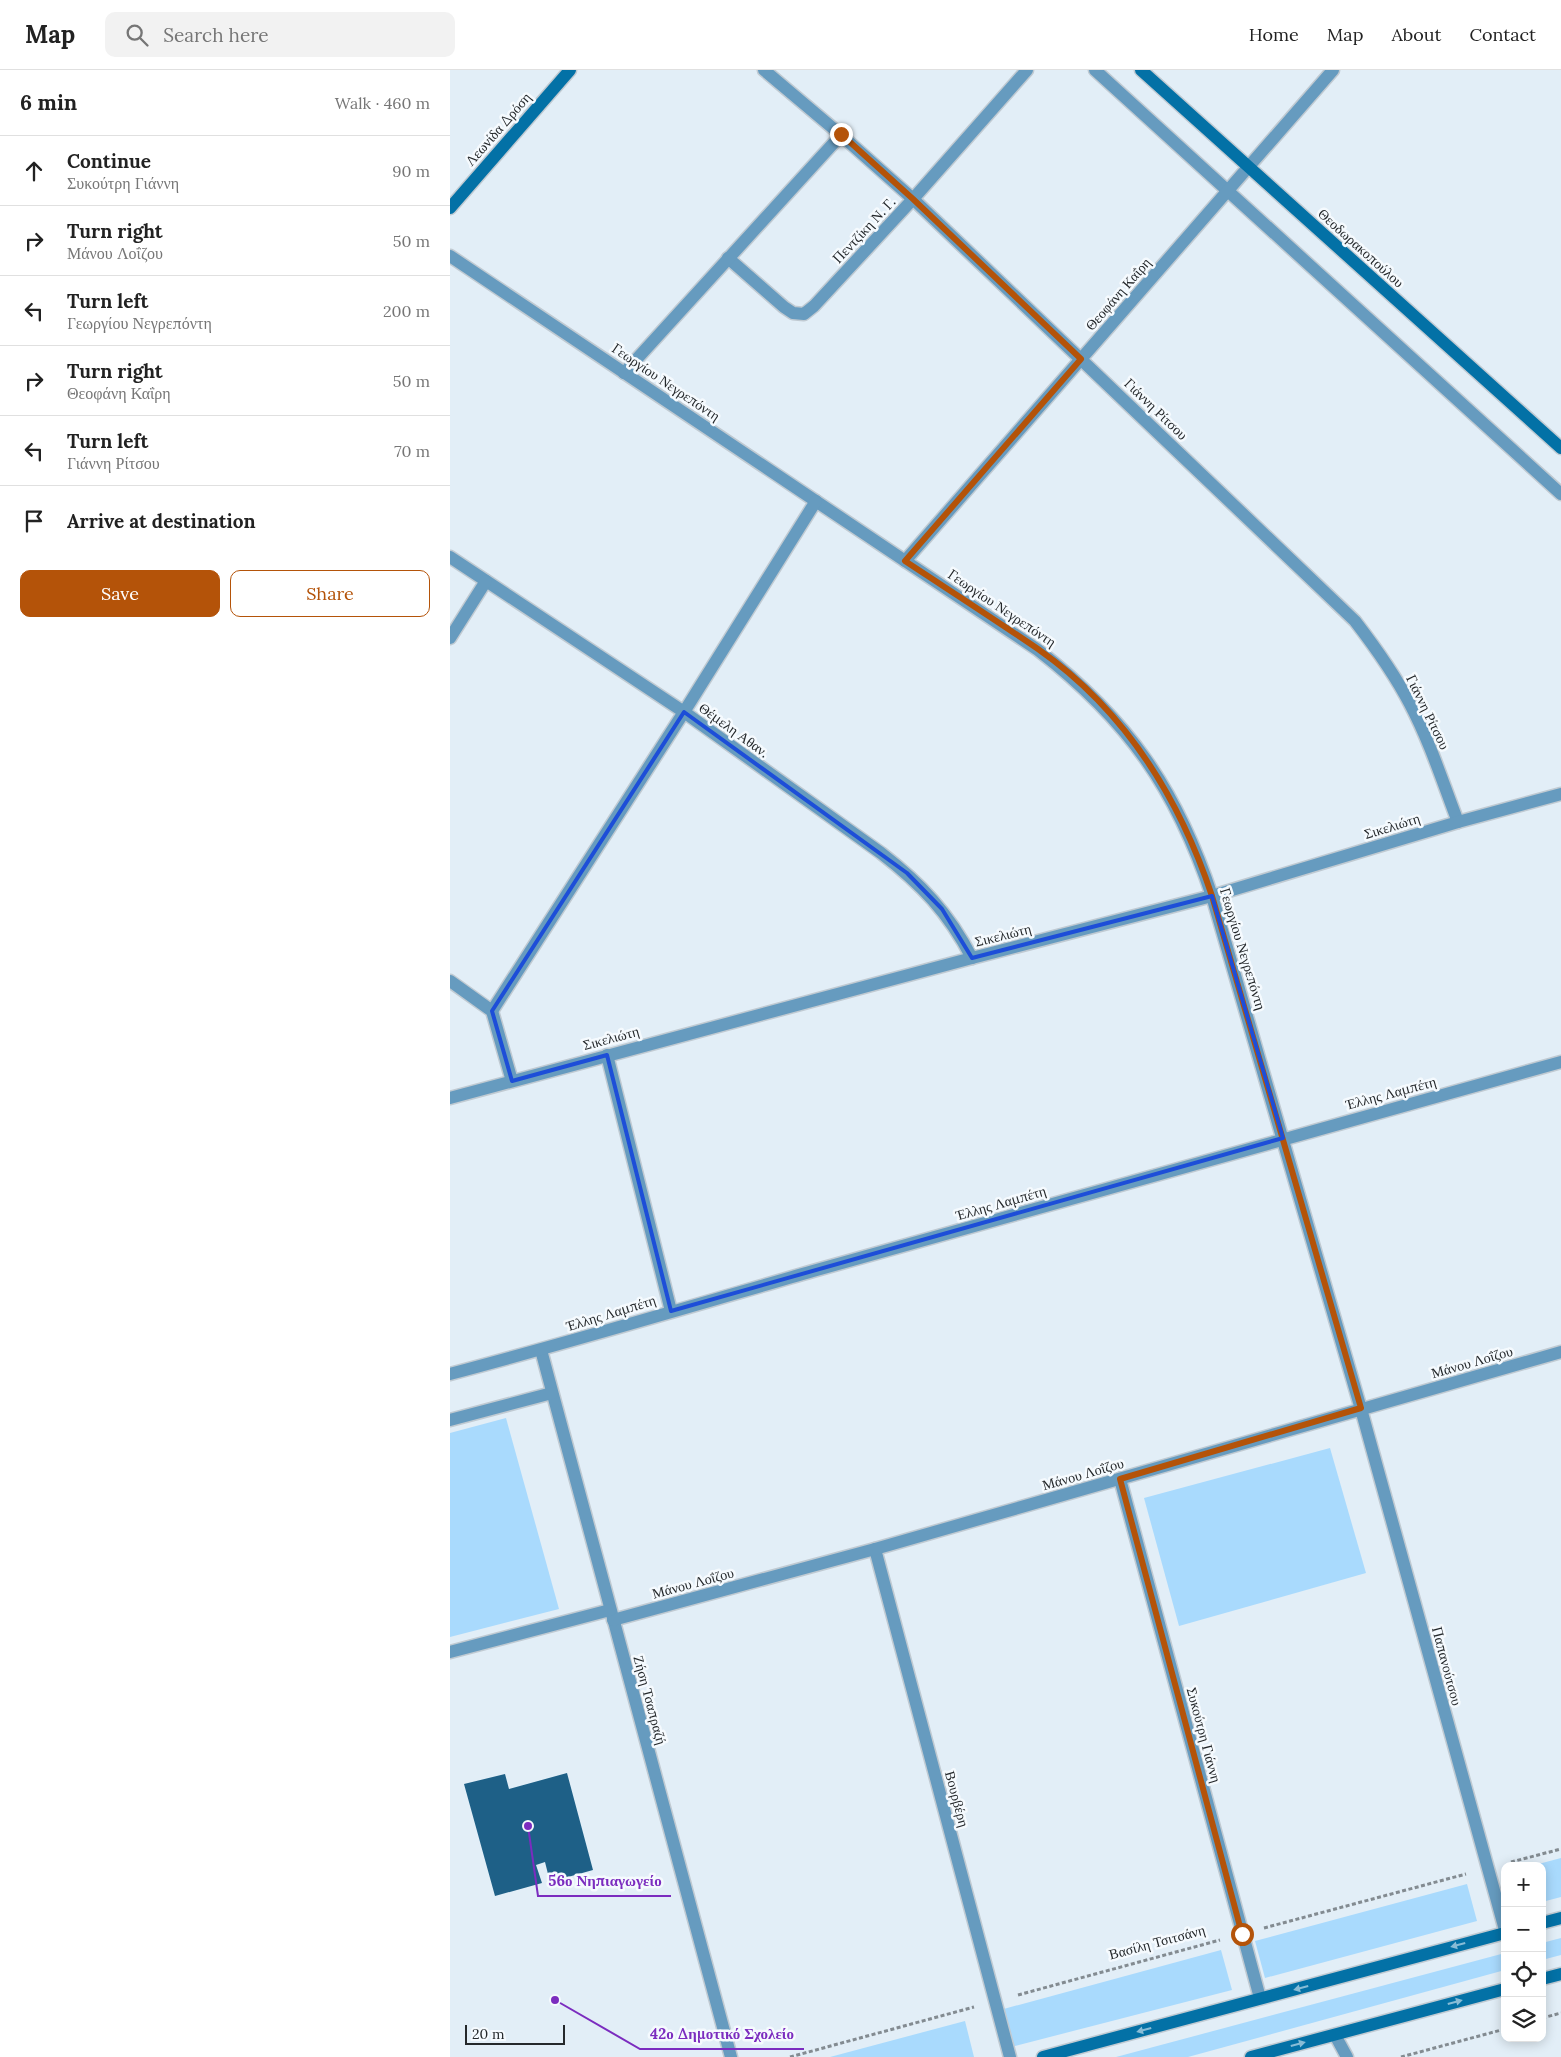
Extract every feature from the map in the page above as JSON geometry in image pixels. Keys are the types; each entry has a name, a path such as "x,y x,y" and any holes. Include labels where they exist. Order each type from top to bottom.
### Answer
{"street":[{"name":"Λεωνίδα Δρόση","path":"450,208 570,70"},
{"name":"Γιάννη Ρίτσου","path":"764,70 841,134 913,199 1355,620 1394,676 1410,704 1424,732 1458,822"},
{"name":"Πεντζίκη Ν. Γ.","path":"728,258 784,307 793,313 804,314 814,306 913,199 1027,70"},
{"path":"1095,70 1561,494"},
{"name":"Θεοδωρακοπούλου","path":"1142,70 1561,448"},
{"name":"Θεοφάνη Καΐρη","path":"905,561 1333,70"},
{"path":"624,372 841,134"},
{"name":"Γεωργίου Νεγρεπόντη","path":"450,256 1038,650 1076,680 1119,724 1146,758 1170,797 1203,869 1212,896 1284,1138 1361,1408"},
{"path":"492,1011 684,712 816,501"},
{"name":"Θέμελη Αθαν.","path":"450,557 684,712 907,873 942,909 972,958"},
{"path":"450,638 486,582"},
{"name":"Σικελιώτη","path":"450,1098 972,958 1212,896 1458,822 1561,794"},
{"path":"450,981 492,1011 512,1081"},
{"path":"607,1055 671,1312"},
{"name":"Έλλης Λαμπέτη","path":"450,1374 541,1350 1284,1138 1561,1062"},
{"name":"Ζήση Τσαπραζή","path":"541,1350 611,1615 732,2057"},
{"name":"Μάνου Λοΐζου","path":"450,1652 611,1615 876,1549 1561,1352"},
{"path":"450,1420 552,1393"},
{"name":"Παπανούτσου","path":"1361,1408 1501,1917"},
{"name":"Συκούτρη Γιάννη","path":"1120,1479 1260,1998"},
{"name":"Βουρβέρη","path":"876,1549 1010,2057"},
{"path":"1546,1922 1561,1918"},
{"path":"1043,2057 1501,1932"},
{"path":"1546,1978 1561,1974"},
{"path":"1251,2057 1501,1990"},
{"path":"1335,2035 1347,2057"}],"path":[{"name":"Βασίλη Τσιτσάνη","path":"790,2057 1561,1849"},
{"path":"1546,2017 1561,2013"},
{"path":"1401,2057 1501,2030"}],"highlighted area":[{"path":"684,712 907,873 942,909 972,958 1212,896 1283,1138 671,1311 607,1055 512,1081 492,1011"}],"shaded area":[{"path":"506,1418 559,1609 450,1637 450,1433"},
{"path":"1330,1448 1366,1573 1179,1626 1144,1498"},
{"path":"1561,1858 1561,1897 1546,1901 1546,1862"},
{"path":"1467,1884 1477,1921 1265,1978 1255,1941"},
{"path":"1561,1938 1561,1955 1546,1959 1546,1942"},
{"path":"1221,1950 1232,1990 1011,2047 1000,2010"},
{"path":"1501,1954 1501,1971 1188,2057 1116,2057"},
{"path":"965,2021 974,2057 830,2057"}],"building":[{"path":"567,1773 593,1870 550,1882 545,1862 536,1865 542,1883 495,1896 464,1784 505,1774 509,1789"}],"place":[{"name":"56ο Νηπιαγωγείο","path":"528,1826"},
{"name":"42ο Δημοτικό Σχολείο","path":"555,2000"}],"route":[{"path":"841,134 913,199 1081,359 905,561 1038,650 1076,680 1130,736 1170,797 1203,869 1212,896 1284,1138 1361,1408 1120,1479 1242,1934"}]}
